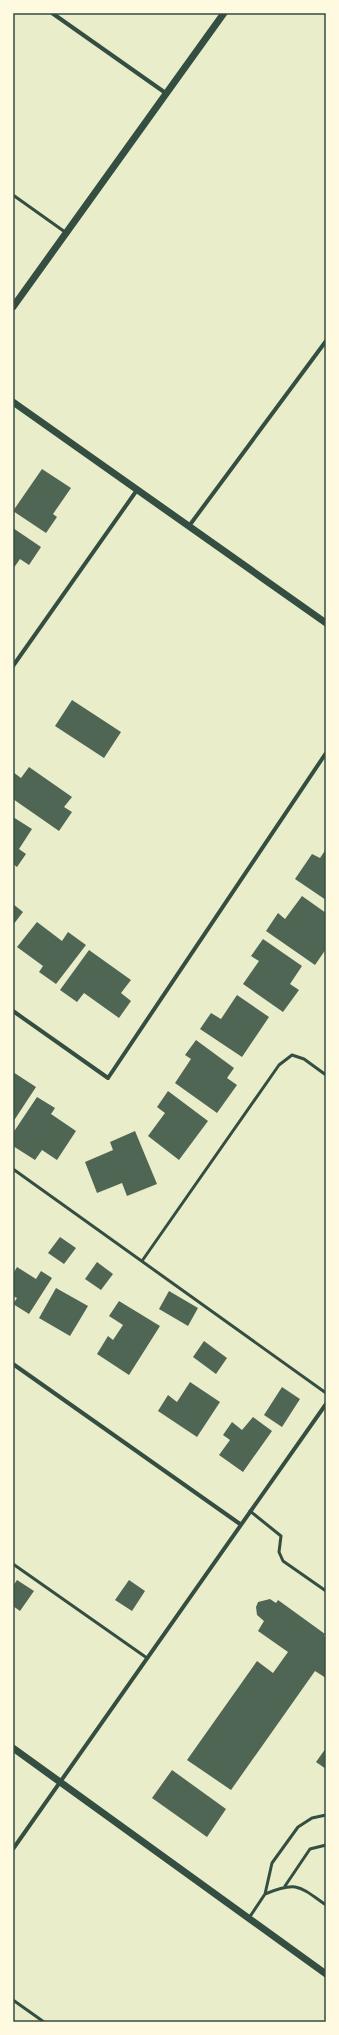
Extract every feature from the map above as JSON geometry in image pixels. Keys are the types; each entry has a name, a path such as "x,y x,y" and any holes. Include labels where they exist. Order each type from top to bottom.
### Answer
{"street":[{"path":"52,13 167,94"},
{"path":"13,307 224,13"},
{"path":"189,526 326,341"},
{"path":"13,402 326,623"},
{"path":"13,666 137,490"},
{"path":"13,1010 108,1078 326,753"},
{"path":"13,1364 240,1524"},
{"path":"13,1849 240,1524 326,1404"},
{"path":"13,1748 326,1974"}],"lane":[{"path":"13,195 66,233"},
{"path":"142,1262 279,1065 292,1055 304,1059 326,1075"},
{"path":"13,1170 326,1393"},
{"path":"250,1511 281,1536 279,1552 283,1561 326,1591"},
{"path":"13,1564 147,1658"},
{"path":"248,1919 265,1894 272,1863 298,1827 312,1818 326,1815"},
{"path":"285,1886 310,1849 326,1845"},
{"path":"265,1894 285,1886 301,1888 326,1905"},
{"path":"13,2000 44,2022"}],"building":[{"path":"42,469 71,488 53,514 57,517 46,533 13,511"},
{"path":"13,528 41,547 29,565 20,559 13,569"},
{"path":"72,700 121,732 104,758 55,726"},
{"path":"29,767 72,797 64,807 72,812 59,831 13,799 13,772 21,778"},
{"path":"13,817 32,829 19,849 26,854 17,867 13,864"},
{"path":"326,849 326,900 295,879 312,854 320,858"},
{"path":"302,896 326,913 326,949 315,965 266,931 278,913 285,919"},
{"path":"13,904 23,912 13,925"},
{"path":"37,922 62,941 68,932 86,945 56,984 39,972 43,966 17,947"},
{"path":"263,939 302,966 290,984 299,990 283,1012 243,984 259,961 251,956"},
{"path":"89,950 131,980 121,993 131,1001 119,1018 84,993 77,1002 60,990"},
{"path":"237,995 269,1017 242,1057 200,1029 211,1013 221,1019"},
{"path":"196,1040 234,1068 227,1078 237,1085 217,1113 175,1083 191,1059 185,1055"},
{"path":"13,1072 36,1087 13,1122"},
{"path":"168,1091 208,1121 179,1160 148,1136 165,1113 157,1107"},
{"path":"37,1097 55,1108 51,1114 76,1131 57,1160 42,1150 35,1160 13,1146 13,1133"},
{"path":"135,1131 157,1184 127,1196 122,1183 97,1193 85,1162 113,1150 110,1142"},
{"path":"60,1237 76,1248 64,1264 48,1253"},
{"path":"97,1262 113,1274 101,1290 85,1279"},
{"path":"17,1267 36,1279 41,1271 52,1278 29,1314 13,1304 17,1298 13,1296 13,1274"},
{"path":"56,1288 88,1306 70,1336 39,1318"},
{"path":"169,1291 198,1308 188,1326 159,1309"},
{"path":"119,1301 160,1326 129,1375 97,1354 108,1336 113,1340 123,1325 109,1316"},
{"path":"204,1341 227,1358 216,1374 193,1357"},
{"path":"190,1382 220,1402 197,1437 158,1411 168,1395 177,1402"},
{"path":"282,1387 300,1399 282,1427 264,1415"},
{"path":"253,1417 272,1431 243,1472 219,1455 230,1440 223,1435 232,1422 242,1430"},
{"path":"17,1580 34,1591 20,1611 13,1606 13,1586"},
{"path":"129,1580 145,1591 132,1611 115,1600"},
{"path":"270,1599 276,1603 278,1600 325,1634 326,1678 315,1671 231,1790 187,1760 257,1661 273,1673 288,1652 258,1631 264,1621 257,1615 256,1607 258,1602"},
{"path":"326,1748 326,1769 316,1762"},
{"path":"172,1770 226,1809 207,1837 152,1798"}]}
